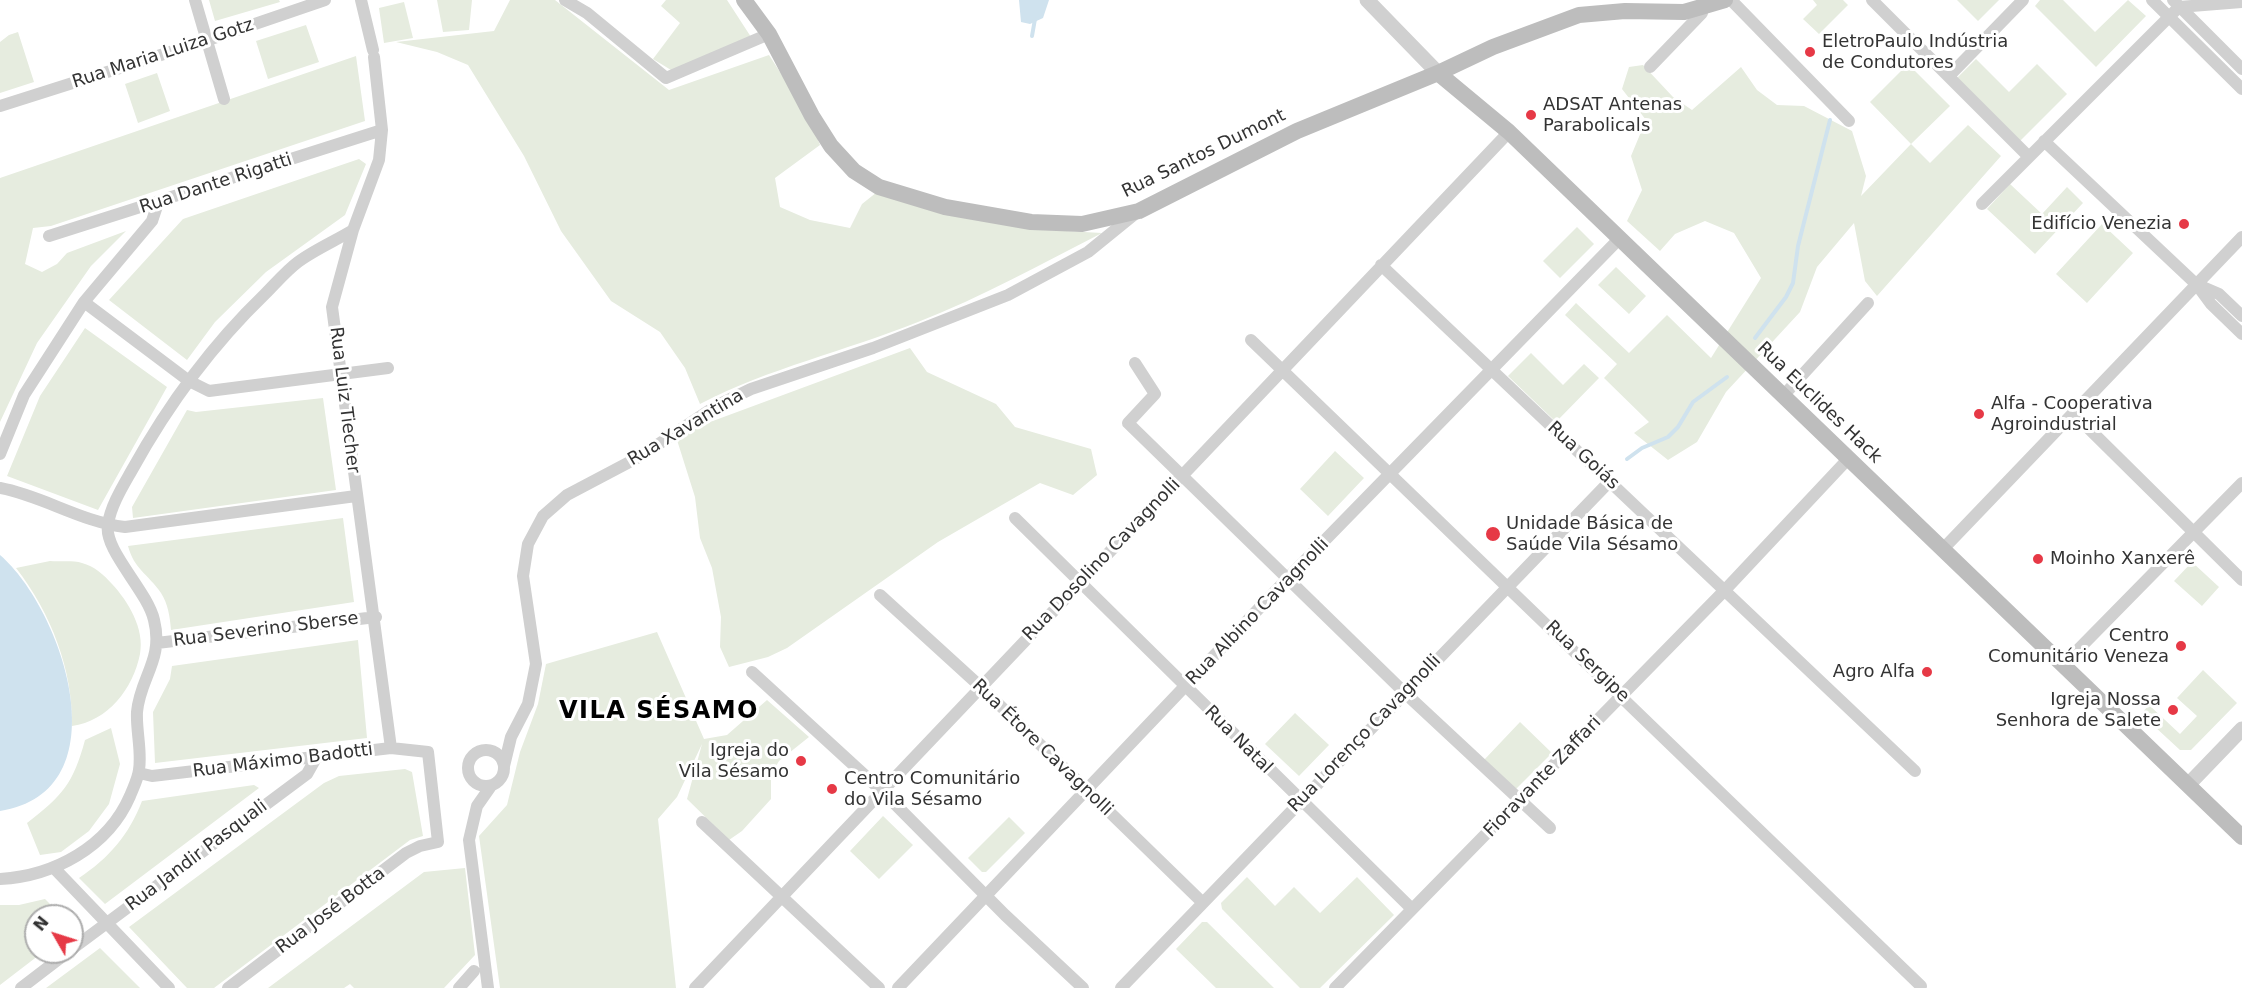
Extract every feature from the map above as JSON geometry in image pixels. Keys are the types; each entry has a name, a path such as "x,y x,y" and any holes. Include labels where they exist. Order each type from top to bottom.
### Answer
{"main road":[{"name":"Rua Santos Dumont","path":"744,0 769,34 812,116 831,146 854,171 879,187 945,207 1031,222 1082,224 1140,210 1297,131 1438,73 1493,47 1579,15 1625,11 1684,12 1725,0"},
{"name":"Rua Euclides Hack","path":"1438,73 1509,132 2242,837"}],"street":[{"path":"195,0 224,99"},
{"name":"Rua Maria Luiza Gotz","path":"0,106 325,0"},
{"name":"Rua Luiz Tiecher","path":"361,0 374,53 382,130 379,160 353,231 332,307 356,496 376,617 391,748"},
{"path":"566,0 587,14 666,78 769,34"},
{"name":"Rua Euclides Hack","path":"1367,0 1438,73"},
{"path":"1731,0 1849,120"},
{"path":"1872,0 2029,156"},
{"path":"1949,76 2023,0"},
{"path":"2152,0 2242,89"},
{"path":"2176,3 2242,2"},
{"path":"1982,204 2168,16 2176,3"},
{"path":"2176,3 2242,69"},
{"path":"1650,67 1702,13 1701,7"},
{"name":"Rua Dante Rigatti","path":"49,236 382,130"},
{"name":"Rua Dosolino Cavagnolli","path":"695,988 1509,132"},
{"path":"2044,141 2197,285 2211,304 2241,330"},
{"path":"0,454 24,395 84,302 152,220 158,203"},
{"name":"Rua Xavantina","path":"504,766 511,737 528,704 536,664 523,576 528,544 543,516 567,495 639,457 716,406 752,389 873,348 1008,295 1088,252 1140,210"},
{"path":"0,879 20,878 54,868 97,843 123,812 139,773 140,739 137,712 141,693 153,666 157,643 154,619 141,588 113,549 107,525 118,494 152,433 234,324 298,262 353,231"},
{"path":"1943,549 2242,237"},
{"name":"Rua Albino Cavagnolli","path":"898,988 1087,792 1287,579 1620,238"},
{"name":"Rua Goiás","path":"1382,266 1915,771"},
{"path":"2197,285 2219,294 2242,316"},
{"path":"84,302 189,381 209,391 388,368"},
{"path":"1783,396 1868,303"},
{"name":"Rua Sergipe","path":"1251,340 1509,586 1921,986"},
{"path":"1135,363 1155,394 1128,423 1406,694 1550,828"},
{"path":"2073,413 2242,580"},
{"name":"Fioravante Zaffari","path":"1335,988 1521,801 1848,459"},
{"name":"Rua Lorenço Cavagnolli","path":"1121,988 1610,481"},
{"path":"2064,664 2242,483"},
{"path":"0,488 20,492 107,525 125,527 356,496"},
{"name":"Rua Natal","path":"1015,518 1412,909"},
{"name":"Rua Étore Cavagnolli","path":"880,595 982,688 1203,903"},
{"name":"Rua Severino Sberse","path":"157,643 376,617"},
{"path":"752,672 883,792 986,896 1083,988"},
{"path":"2188,785 2242,729"},
{"path":"477,806 468,770 471,758 511,737"},
{"name":"Rua Máximo Badotti","path":"139,773 153,776 391,748 428,752 438,842"},
{"path":"487,750 499,755 504,766 500,781 491,786 477,806 469,840 488,988"},
{"name":"Rua Jandir Pasquali","path":"84,940 307,774 316,758"},
{"path":"472,780 480,786 491,786"},
{"path":"702,822 879,988"},
{"name":"Rua José Botta","path":"228,988 406,854 420,846 438,842"},
{"path":"54,868 169,988"},
{"path":"21,988 52,964"},
{"path":"459,988 474,971"}],"shaded area":[{"path":"209,0 279,0 280,2 215,21"},
{"path":"437,0 472,0 469,30 443,32"},
{"path":"510,0 555,0 669,90 769,55 809,117 820,145 775,178 780,207 810,220 850,228 862,204 877,192 1030,229 1102,233 1011,280 942,312 753,380 700,404 685,368 660,332 611,301 561,231 524,156 468,65 437,52 396,42 494,31"},
{"path":"666,0 727,0 751,37 671,70 653,59 680,23 661,6"},
{"path":"1813,0 1843,0 1848,5 1819,34 1803,19 1817,5"},
{"path":"1957,0 1999,0 1978,21"},
{"path":"2040,0 2063,0 2095,32 2128,0 2146,16 2096,67 2035,6"},
{"path":"404,2 413,38 384,43 379,8"},
{"path":"306,25 319,62 268,79 256,41"},
{"path":"18,32 34,82 0,93 0,42"},
{"path":"356,56 365,121 51,226 33,228 25,264 42,272 57,264 67,253 126,231 91,266 37,343 0,422 0,178"},
{"path":"1976,59 2009,92 2037,64 2067,94 2020,141 1957,78"},
{"path":"1908,64 1950,106 1911,144 1870,102"},
{"path":"1643,65 1673,97 1692,110 1741,67 1757,90 1777,105 1804,106 1852,131 1866,176 1861,196 1911,144 1930,163 1968,125 2001,156 1877,296 1865,281 1854,223 1817,267 1800,312 1726,392 1697,442 1668,460 1634,433 1649,422 1604,378 1617,364 1565,315 1576,303 1629,353 1667,315 1711,358 1761,278 1734,233 1705,221 1675,234 1660,251 1627,221 1642,190 1631,156 1646,120 1622,89 1629,67"},
{"path":"157,73 170,111 138,123 125,84"},
{"path":"359,159 366,164 345,215 266,272 215,322 187,360 109,300 183,219"},
{"path":"2010,184 2042,214 2067,187 2083,203 2035,254 1987,209"},
{"path":"2102,224 2133,253 2087,303 2056,274"},
{"path":"1577,227 1594,244 1560,278 1543,261"},
{"path":"1616,267 1646,296 1629,314 1598,285"},
{"path":"85,328 167,387 98,510 7,476 40,396"},
{"path":"910,348 927,372 996,404 1015,427 1091,449 1097,475 1073,495 1040,483 938,542 787,648 768,657 729,667 720,647 721,617 712,568 700,538 695,497 677,440 702,425"},
{"path":"1531,353 1563,385 1584,364 1599,378 1556,422 1508,376"},
{"path":"323,398 336,490 133,518 132,507 187,410 196,412"},
{"path":"1335,451 1364,478 1328,516 1300,489"},
{"path":"343,518 354,602 171,630 163,597 138,566 128,546"},
{"path":"50,561 78,562 91,566 102,574 129,607 140,635 141,645 137,667 125,691 97,718 72,726 69,684 58,643 40,604 16,568"},
{"path":"2192,562 2219,587 2202,606 2174,581"},
{"path":"657,632 704,739 727,735 767,700 809,737 779,761 771,775 771,799 742,831 729,840 687,799 702,744 677,797 658,819 676,988 500,988 479,836 507,805 520,752 538,704 546,664"},
{"path":"358,640 367,738 155,763 153,712 170,679 172,666"},
{"path":"2203,670 2237,703 2191,750 2180,750 2141,714 2149,705 2180,734 2197,716 2177,698"},
{"path":"1295,713 1329,745 1299,776 1265,744"},
{"path":"1520,722 1552,753 1515,790 1484,760"},
{"path":"111,728 120,764 109,804 89,831 61,852 40,855 27,823 65,788 76,768 85,740"},
{"path":"405,769 412,772 423,836 410,840 214,988 187,988 129,927 324,783 339,776"},
{"path":"254,785 259,788 105,904 79,878 117,845 131,825 142,801"},
{"path":"883,816 913,845 879,879 850,851"},
{"path":"1009,817 1025,833 986,872 982,872 968,858"},
{"path":"465,868 475,955 444,988 354,988 350,984 344,988 268,988 424,872"},
{"path":"1247,877 1275,906 1294,887 1320,913 1357,877 1394,915 1320,988 1300,988 1222,909 1221,903"},
{"path":"45,899 50,904 24,904 24,964 27,964 0,985 0,905 19,905"},
{"path":"1202,922 1207,922 1274,988 1216,988 1176,949"},
{"path":"100,948 140,988 46,988 78,964 84,964 84,960"}],"water":[{"path":"1019,0 1049,0 1043,18 1030,24 1021,22"},
{"path":"0,555 23,581 44,615 61,655 70,696 72,736 62,771 38,797 0,811"}],"waterway":[{"path":"1032,36 1035,19"},
{"path":"1755,338 1786,297 1793,283 1798,246 1830,120"},
{"path":"1627,459 1642,448 1668,437 1678,427 1693,402 1727,377"}],"place":[{"name":"EletroPaulo Indústria de Condutores","path":"1810,52"},
{"name":"ADSAT Antenas Parabolicals","path":"1531,115"},
{"name":"Edifício Venezia","path":"2184,224"},
{"name":"Alfa - Cooperativa Agroindustrial","path":"1979,414"},
{"name":"Unidade Básica de Saúde Vila Sésamo","path":"1493,534"},
{"name":"Moinho Xanxerê","path":"2038,559"},
{"name":"Centro Comunitário Veneza","path":"2181,646"},
{"name":"Agro Alfa","path":"1927,672"},
{"name":"Igreja Nossa Senhora de Salete","path":"2173,710"},
{"name":"Igreja do Vila Sésamo","path":"801,761"},
{"name":"Centro Comunitário do Vila Sésamo","path":"832,789"}],"district":[{"name":"VILA SÉSAMO","path":"659,712"}]}
